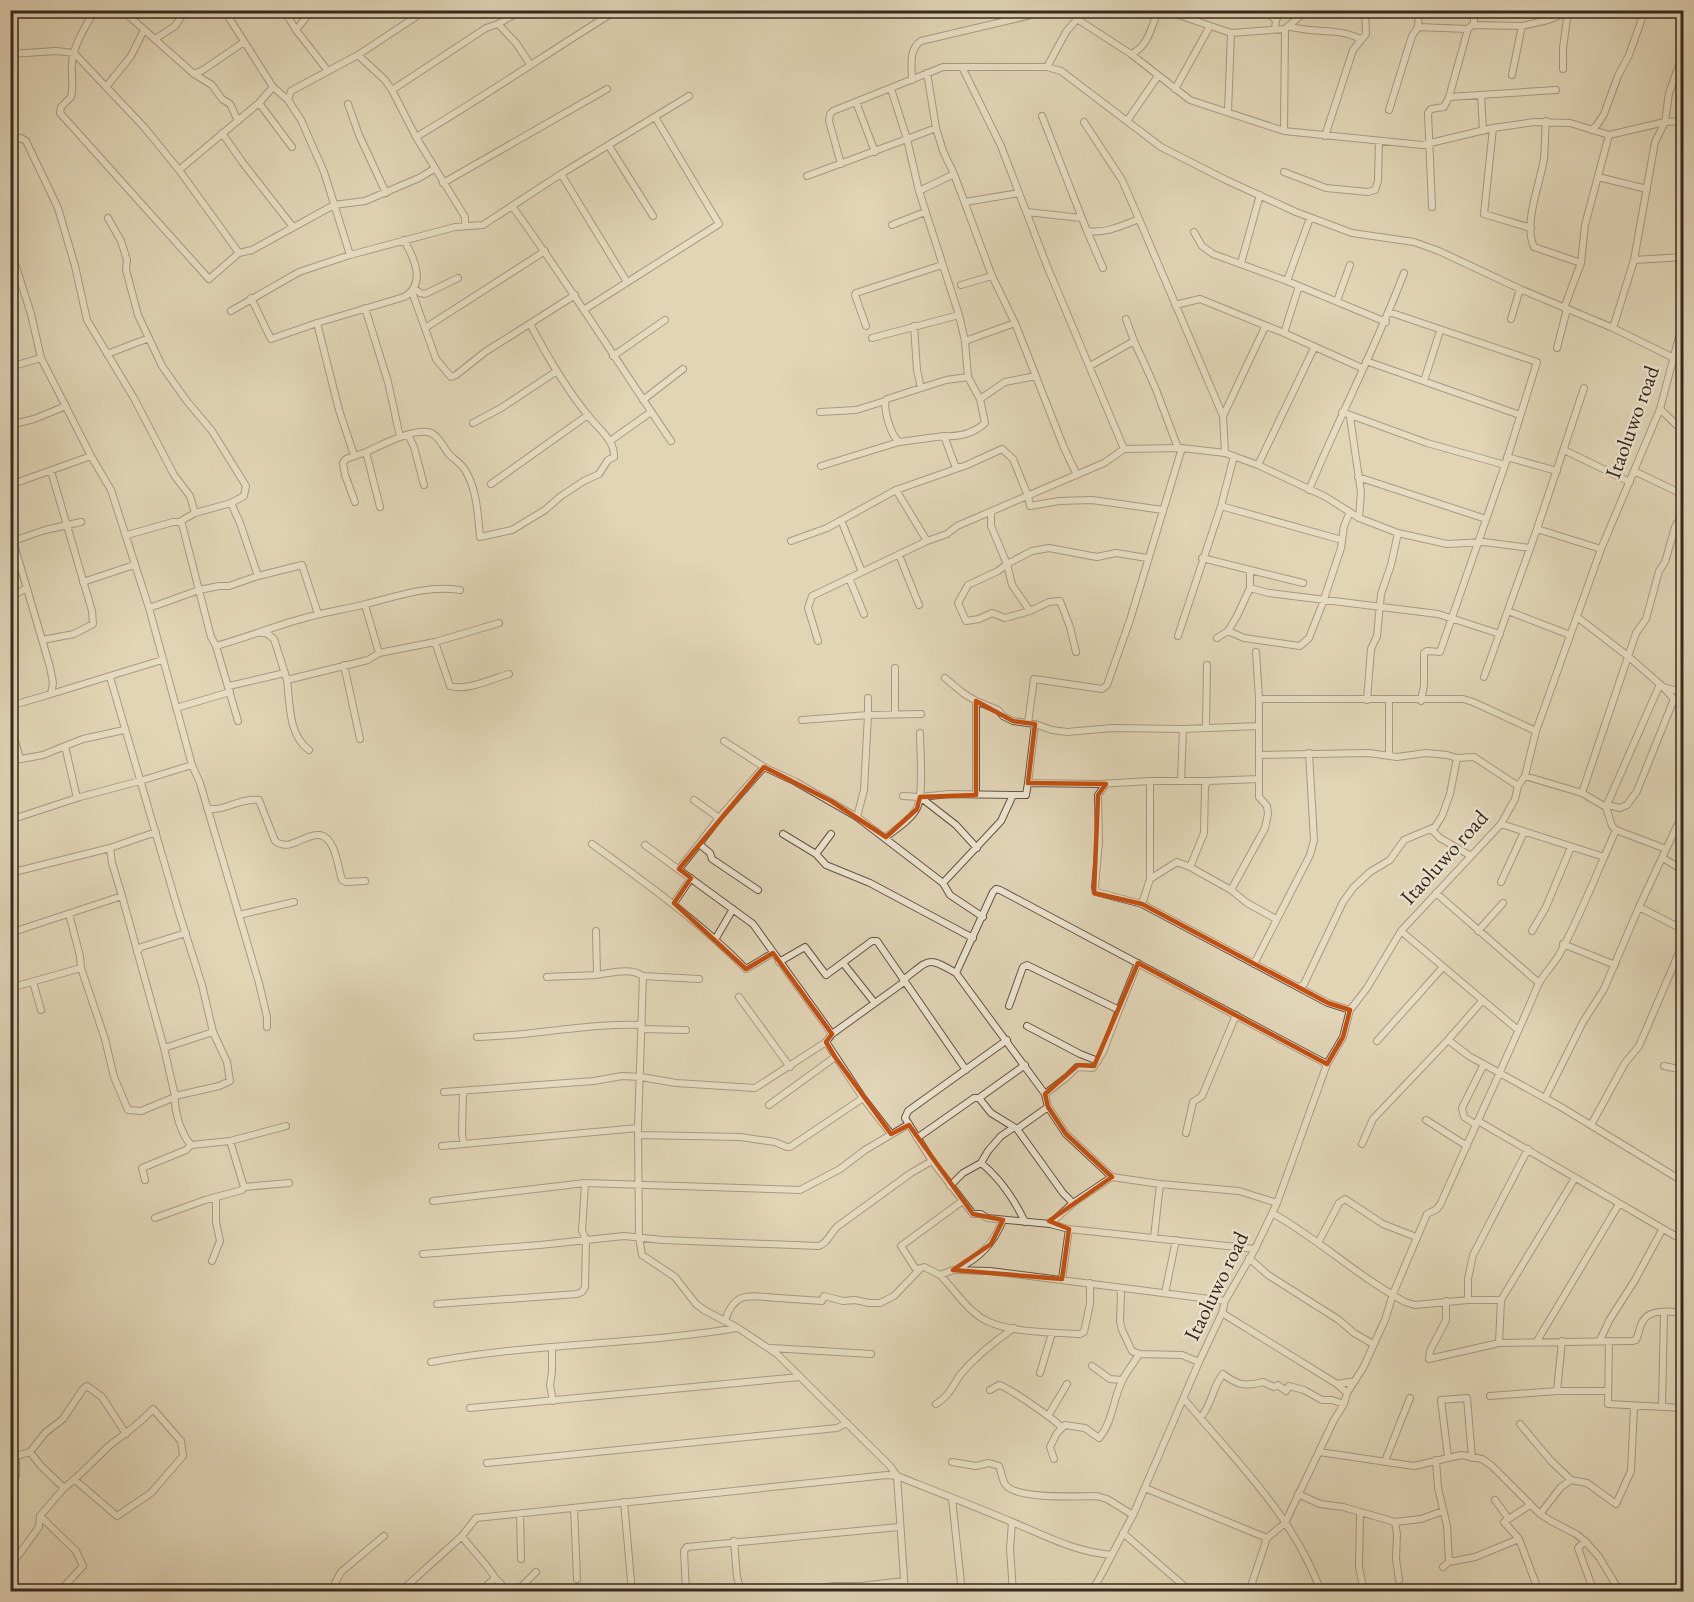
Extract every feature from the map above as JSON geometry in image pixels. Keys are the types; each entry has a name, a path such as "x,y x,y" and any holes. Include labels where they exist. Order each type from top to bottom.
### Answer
{"street":[{"path":"10,17 14,10"},
{"path":"95,10 81,34 74,53 71,96 61,107 60,113 209,279 239,253 252,250 334,205 358,203 386,193 434,169"},
{"path":"122,10 194,74 212,85 222,99 230,104 238,121"},
{"path":"155,39 175,26 186,10"},
{"path":"224,10 273,87 287,97 301,120 324,172 350,255"},
{"path":"284,10 296,30 328,71"},
{"path":"296,30 312,10"},
{"path":"287,97 358,55 426,10"},
{"path":"392,90 486,28 522,10"},
{"path":"416,137 508,81 530,64 617,10"},
{"path":"912,80 912,54 921,41 1052,10"},
{"path":"1073,10 1077,19 1131,54 1190,100 1284,131 1429,145 1493,128 1546,121 1570,123 1609,135 1665,122 1683,122"},
{"path":"1131,54 1145,44 1158,10"},
{"path":"1164,10 1231,33 1287,27 1335,32 1360,39"},
{"path":"1260,10 1276,20"},
{"path":"1275,29 1276,20 1282,10"},
{"path":"1284,131 1287,27 1307,10"},
{"path":"1325,136 1353,50 1366,34 1365,10"},
{"path":"1389,110 1412,36 1418,27 1419,10"},
{"path":"1432,207 1428,113 1431,109 1444,107 1449,97 1471,27 1474,10"},
{"path":"1591,130 1604,114 1617,76 1629,55 1645,10"},
{"path":"1418,27 1522,26 1548,20 1570,11"},
{"path":"1563,69 1563,48 1570,11"},
{"path":"1047,67 1066,32 1077,19"},
{"path":"498,24 516,43 530,64"},
{"path":"1175,89 1210,26"},
{"path":"1512,75 1522,26"},
{"path":"106,87 131,56 144,30"},
{"path":"1228,112 1231,33"},
{"path":"194,74 244,42"},
{"path":"10,54 56,51 74,53 144,127 179,170 239,253"},
{"path":"1613,328 1634,260 1655,142 1665,122 1669,93 1683,51"},
{"path":"358,55 385,80 392,90 434,169 465,217 465,226"},
{"path":"841,164 829,117 833,111 943,67 1047,67 1061,71 1161,147 1260,195 1310,218 1352,233 1414,242 1439,251 1520,289 1613,328 1674,358"},
{"path":"962,67 1001,146 1102,400 1124,449"},
{"path":"927,73 936,128 943,151 1077,475"},
{"path":"1127,121 1158,76"},
{"path":"179,170 260,103 273,87"},
{"path":"443,183 607,89"},
{"path":"821,466 898,442 965,435 985,423 980,399 968,377 965,341 925,212 907,139 891,89"},
{"path":"1449,97 1556,90"},
{"path":"1480,95 1483,131"},
{"path":"231,311 299,272 404,240 455,227 483,225 561,174 689,96"},
{"path":"856,102 875,152"},
{"path":"260,103 292,147"},
{"path":"348,104 359,135 386,193"},
{"path":"1042,116 1103,268"},
{"path":"585,309 719,224 656,117"},
{"path":"1546,121 1544,159 1531,228 1534,248 1581,263"},
{"path":"1084,122 1122,180 1223,416 1225,453"},
{"path":"807,176 936,128"},
{"path":"1493,128 1484,214 1531,228"},
{"path":"222,133 293,227"},
{"path":"1557,348 1566,308 1581,263 1585,225 1609,135"},
{"path":"10,141 21,138 27,141 58,208 75,266 87,320 135,400 174,475 190,496 195,513"},
{"path":"1284,172 1326,188 1368,192 1374,190 1378,181 1378,141"},
{"path":"609,146 653,216"},
{"path":"561,174 627,282"},
{"path":"919,191 954,174"},
{"path":"1598,177 1647,189"},
{"path":"965,202 1019,193"},
{"path":"1241,263 1260,195"},
{"path":"512,206 585,309 613,356 671,441"},
{"path":"892,225 925,212"},
{"path":"1027,212 1081,218"},
{"path":"108,218 121,241 127,260 126,270 138,315 162,366 212,431 246,486 244,496 231,503 195,513 179,522 150,527 127,535"},
{"path":"1287,281 1310,218"},
{"path":"1087,231 1095,232 1114,228 1139,219"},
{"path":"1194,232 1202,246 1214,254 1386,322"},
{"path":"404,240 415,263 417,274 413,290 436,359 446,373 454,377 485,352 575,295"},
{"path":"10,248 31,314 41,358 111,490 127,535 192,765 259,983 267,1027"},
{"path":"425,328 545,250"},
{"path":"1634,260 1683,257"},
{"path":"866,326 856,293 942,265"},
{"path":"1336,301 1350,265"},
{"path":"1309,490 1364,364 1386,322 1404,273"},
{"path":"961,285 993,276"},
{"path":"413,290 425,294 458,278"},
{"path":"1284,333 1299,286"},
{"path":"1511,320 1520,289"},
{"path":"251,298 271,339 404,297 413,290"},
{"path":"1175,305 1200,298 1314,348 1424,381 1520,415"},
{"path":"365,308 404,436 414,447 424,485"},
{"path":"1389,312 1537,362 1505,465 1440,652 1427,651 1424,653 1424,685 1421,700"},
{"path":"872,338 958,315"},
{"name":"Itaoluwo road","path":"1091,1592 1133,1515 1222,1313 1225,1301 1255,1249 1277,1203 1327,1064 1343,1038 1350,1010 1367,988 1401,931 1501,824 1515,799 1518,786 1525,776 1536,731 1601,549 1660,409 1674,358 1682,339 1683,318"},
{"path":"903,796 1026,795 1034,679 1102,689 1107,685 1130,620 1180,448 1126,319"},
{"path":"613,356 665,320"},
{"path":"317,323 339,410 354,455"},
{"path":"965,341 1015,323"},
{"path":"355,502 343,467 346,459 404,436 425,432 434,434 465,470 477,507 480,537 512,530 545,510 584,481 599,474 608,460 614,457 615,449 588,416 557,371 530,324"},
{"path":"915,326 917,370 921,388"},
{"path":"1223,416 1265,327"},
{"path":"1424,381 1440,331"},
{"path":"107,354 149,338"},
{"path":"1090,366 1134,341"},
{"path":"1258,465 1314,348"},
{"path":"10,367 41,358"},
{"path":"643,400 683,369"},
{"path":"473,423 501,408 557,371"},
{"path":"980,399 1005,382 1036,376"},
{"path":"820,412 844,412 946,380 968,377"},
{"path":"1484,678 1584,388"},
{"path":"885,401 894,438 898,442"},
{"path":"10,425 34,419 66,406"},
{"path":"1660,409 1683,432"},
{"path":"610,441 651,412"},
{"path":"1342,412 1350,417 1427,443 1505,465"},
{"path":"490,484 588,416"},
{"path":"1350,417 1361,492 1359,518"},
{"path":"944,436 956,468 967,465"},
{"path":"818,641 808,608 812,596 927,541 1104,463 1124,449 1180,448 1225,453 1258,465 1326,497 1359,518 1398,533 1447,544 1479,542 1530,548"},
{"path":"791,541 827,528 896,490 967,465 1002,449 1013,459 1030,506 1059,501 1092,500 1162,510"},
{"path":"1564,450 1630,482"},
{"path":"366,452 380,507"},
{"path":"10,485 91,456"},
{"path":"1178,636 1221,506 1234,456"},
{"path":"1507,457 1557,471"},
{"path":"42,640 74,634 93,624 93,614 51,471"},
{"path":"1634,471 1683,495"},
{"path":"1358,477 1486,519"},
{"path":"896,490 927,541"},
{"path":"231,503 258,576"},
{"path":"1221,506 1342,540"},
{"path":"1582,794 1636,633 1646,619 1659,571 1665,562 1675,527 1683,511"},
{"path":"1228,631 1244,638 1300,646 1309,638 1341,548 1344,526 1350,512"},
{"path":"990,513 992,526 1007,564 1012,585 1030,611"},
{"path":"842,520 862,572"},
{"path":"51,693 53,683 51,675 12,541 45,530 81,522"},
{"path":"179,522 182,524 211,637 216,646 238,721"},
{"path":"1537,529 1601,549"},
{"path":"1367,700 1371,649 1377,636 1381,594 1391,565 1398,533"},
{"path":"1076,652 1060,601 1049,602 1030,611 1005,618 992,613 979,619 966,621 958,603 968,585 998,572 1007,564 1032,551 1049,548 1097,557 1116,553 1148,558"},
{"path":"899,555 920,604"},
{"path":"1203,558 1303,583"},
{"path":"83,582 134,565"},
{"path":"149,608 199,590 214,586 229,586 302,565 318,614"},
{"path":"1217,638 1228,631 1250,588 1251,570"},
{"path":"849,578 864,614"},
{"path":"10,597 27,588"},
{"path":"1250,588 1323,600 1380,605 1438,614 1500,634"},
{"path":"216,646 318,614 424,589 460,590"},
{"path":"365,604 379,653"},
{"path":"1508,611 1570,634"},
{"path":"1576,617 1629,657 1683,710"},
{"path":"176,708 229,689 368,660 379,653 435,642 499,623"},
{"path":"261,633 266,633 274,639 286,677 292,723 304,746 309,750"},
{"path":"435,642 450,686 457,688 469,686 509,674"},
{"path":"1231,890 1265,828 1268,814 1267,806 1259,797 1259,699 1256,652"},
{"path":"10,706 162,660"},
{"path":"344,665 360,739"},
{"path":"1206,728 1207,665"},
{"path":"895,668 895,714"},
{"path":"69,914 81,968 105,1039 114,1077 128,1110 141,1111 175,1097 230,1081 227,1062 213,1032 202,985 110,677"},
{"path":"945,678 976,701 998,710 1003,716 1013,721 1031,723 1052,730 1066,732 1112,728 1183,729 1259,726"},
{"path":"1661,686 1683,693"},
{"path":"1661,686 1607,806 1612,826 1616,830 1666,849"},
{"path":"857,817 864,790 868,698"},
{"path":"1259,699 1469,700 1536,731"},
{"path":"1525,776 1582,794 1607,806 1620,808 1631,801 1637,791 1674,699"},
{"path":"1389,700 1389,756"},
{"path":"976,701 976,795"},
{"path":"802,720 921,714"},
{"path":"10,723 20,759"},
{"path":"1181,781 1183,729"},
{"path":"10,761 43,755 83,739 124,730"},
{"path":"886,837 906,821 916,809 920,797 920,733"},
{"path":"724,741 764,767 796,782 857,817 943,883 950,895 983,917"},
{"path":"65,746 77,798"},
{"path":"1254,964 1310,855 1314,840 1309,753"},
{"path":"1260,755 1370,753 1389,756 1426,753 1456,758 1474,757 1518,786"},
{"path":"1431,830 1442,816 1450,794 1456,758"},
{"path":"10,820 192,765"},
{"path":"679,869 719,818 764,767"},
{"path":"1028,783 1106,784 1259,779"},
{"path":"1143,904 1150,879 1150,781"},
{"path":"1190,867 1204,832 1205,786 1208,781"},
{"path":"1106,784 1098,795 1099,842 1096,892 1143,904 1328,1004 1350,1010"},
{"path":"943,883 1001,821 1013,795"},
{"path":"920,797 956,825 977,848"},
{"path":"207,808 216,809 234,802 259,800 275,841 289,845 322,836 335,853 342,880 346,882 365,881"},
{"path":"694,800 719,818"},
{"path":"1545,1098 1583,1023 1604,989 1683,812"},
{"path":"1501,824 1604,857"},
{"path":"1299,987 1304,984 1343,902 1353,888 1370,872 1390,860 1404,840 1423,830 1431,830 1440,838 1471,856"},
{"path":"1249,1592 1267,1538 1285,1523 1334,1420 1344,1404 1347,1393 1385,1320 1416,1237 1427,1214 1438,1208 1531,1006 1539,983 1555,961 1616,830"},
{"path":"10,873 110,848 156,832"},
{"path":"1501,882 1524,832"},
{"path":"783,834 816,854 826,865 870,883 973,938"},
{"path":"816,854 831,834"},
{"path":"592,844 674,903 716,938 746,969 773,953"},
{"path":"699,844 710,853 712,859 758,890"},
{"path":"645,845 753,924 832,1034"},
{"path":"1532,931 1546,907 1570,846"},
{"path":"110,848 136,952 164,1048 181,1124 191,1145"},
{"path":"1663,858 1683,871"},
{"path":"1150,879 1177,862 1231,890 1247,903 1276,919"},
{"path":"674,903 691,878"},
{"path":"956,973 996,889 1327,1064"},
{"path":"1436,893 1539,983"},
{"path":"10,933 122,896"},
{"path":"239,915 294,902"},
{"path":"1478,930 1503,903"},
{"path":"1639,907 1683,930"},
{"path":"716,938 733,909"},
{"path":"596,931 597,975"},
{"path":"1401,931 1518,1030"},
{"path":"136,952 141,946 186,933"},
{"path":"779,962 805,947 826,975 874,940 888,956 966,1070"},
{"path":"1591,1125 1625,1063 1636,1052 1683,941"},
{"path":"1563,944 1615,965"},
{"path":"444,1092 622,1076 676,1083 755,1088 826,1042 832,1034 930,961 936,961 956,973 1007,1040 1045,1094 1048,1107 1066,1134 1112,1177 1239,1191 1277,1203"},
{"path":"843,963 874,1002"},
{"path":"1045,1094 1077,1067 1093,1068 1098,1061 1138,963"},
{"path":"1009,1006 1023,967 1027,965 1119,1010"},
{"path":"1377,1041 1443,967"},
{"path":"10,988 81,968"},
{"path":"547,977 597,975 624,971 643,976 699,979"},
{"path":"643,976 638,1184 639,1237 642,1255 675,1277 696,1304 770,1348 890,1466 897,1476 905,1592"},
{"path":"33,982 41,1010"},
{"path":"739,998 790,1067"},
{"path":"1362,1144 1373,1119 1482,1001"},
{"path":"1186,1133 1193,1102 1202,1096 1236,1015"},
{"path":"477,1037 537,1034 594,1025 686,1030"},
{"path":"1027,1026 1098,1061"},
{"path":"164,1048 213,1032"},
{"path":"1007,1040 908,1111 905,1118 961,1202 973,1214 1003,1220 1050,1224 1069,1229 1255,1249"},
{"path":"1448,1040 1469,1056 1591,1125 1683,1182"},
{"path":"826,1042 863,1098 891,1134"},
{"path":"769,1105 835,1057"},
{"path":"1484,1064 1462,1108 1464,1117 1528,1149 1683,1241"},
{"path":"917,1138 1025,1065"},
{"path":"1664,1066 1683,1070"},
{"path":"463,1092 462,1135 464,1144"},
{"path":"442,1146 639,1132 714,1138 740,1137 775,1142 787,1148 863,1098"},
{"path":"979,1098 991,1113 1015,1128 1073,1203"},
{"path":"950,1186 963,1173 981,1163 1001,1136 1048,1107"},
{"path":"1426,1120 1467,1146"},
{"path":"433,1200 585,1183 800,1190 840,1168 909,1124"},
{"path":"145,1180 142,1168 180,1154 191,1145 230,1141 286,1126"},
{"path":"230,1141 244,1187"},
{"path":"1468,1300 1468,1280 1473,1255 1528,1149"},
{"path":"423,1254 586,1239 639,1237 819,1246 825,1243 831,1232 838,1226 911,1173 932,1161"},
{"path":"981,1163 994,1173 998,1181 1014,1198 1025,1222"},
{"path":"1050,1224 1073,1203 1112,1177"},
{"path":"1499,1342 1501,1300 1575,1178"},
{"path":"155,1218 205,1200 238,1192 244,1187 289,1182"},
{"path":"437,1304 580,1293 585,1287 586,1239 582,1231 585,1183"},
{"path":"1154,1237 1160,1184"},
{"path":"212,1261 220,1241 216,1222 216,1198"},
{"path":"1318,1243 1342,1199 1352,1202 1383,1224 1416,1237"},
{"path":"918,1269 901,1246 961,1202"},
{"path":"1537,1341 1619,1204"},
{"path":"1272,1213 1300,1229 1345,1263 1405,1302 1416,1305 1446,1301 1501,1300"},
{"path":"940,1275 964,1265 991,1244 1003,1220"},
{"path":"1062,1280 1069,1229"},
{"path":"1600,1340 1610,1318 1635,1280 1662,1230"},
{"path":"1165,1293 1176,1240"},
{"path":"1248,1258 1268,1275 1373,1344"},
{"path":"725,1321 733,1304 742,1298 755,1295 822,1301 824,1296 843,1301 880,1303 894,1296 918,1269 924,1267 940,1275 985,1321 1014,1328 1080,1334 1084,1332 1090,1304 1090,1283"},
{"path":"953,1270 990,1271 1225,1301"},
{"path":"1119,1288 1122,1294 1120,1321 1132,1351 1138,1354 1182,1355 1199,1362"},
{"path":"1446,1301 1446,1320 1430,1351 1429,1359 1499,1342 1635,1341 1645,1317 1656,1312 1680,1314 1683,1299"},
{"path":"1662,1407 1664,1312"},
{"path":"1222,1313 1337,1384 1347,1393"},
{"path":"431,1362 738,1328"},
{"path":"936,1404 948,1395 960,1375 992,1344 1014,1328"},
{"path":"1040,1373 1052,1333"},
{"path":"1557,1391 1562,1341"},
{"path":"1609,1341 1608,1404 1683,1408"},
{"path":"552,1348 550,1385 553,1401"},
{"path":"770,1348 871,1354"},
{"path":"1054,1459 1050,1447 1057,1433 1065,1425 1085,1428 1099,1438 1107,1427 1122,1380 1138,1354"},
{"path":"1092,1366 1110,1378 1122,1380"},
{"path":"1200,1418 1207,1410 1211,1393 1223,1374 1234,1382 1253,1386 1263,1382 1274,1387 1278,1385 1286,1391 1289,1386 1304,1390 1322,1400 1328,1399 1344,1404"},
{"path":"470,1408 800,1377"},
{"path":"1337,1384 1355,1381"},
{"path":"1048,1416 1066,1384"},
{"path":"990,1390 999,1385 1011,1389 1062,1428"},
{"path":"16,1456 30,1452 45,1433 63,1419 87,1386 102,1396 126,1434"},
{"path":"1490,1396 1557,1391 1607,1391"},
{"path":"1385,1461 1410,1398"},
{"path":"1449,1457 1441,1400 1467,1398 1472,1458"},
{"path":"1184,1399 1246,1468 1285,1523 1312,1569 1321,1592"},
{"path":"1520,1424 1570,1480 1587,1483 1616,1504 1631,1471 1634,1407"},
{"path":"10,1567 39,1527 40,1516 64,1488 153,1409 181,1441 183,1456 151,1493 117,1516 75,1480"},
{"path":"487,1463 837,1428 847,1423"},
{"path":"10,1450 16,1456 16,1476 10,1482"},
{"path":"30,1452 64,1488"},
{"path":"1319,1452 1414,1466 1449,1457 1467,1455 1472,1458 1477,1457 1488,1462 1540,1514 1585,1541 1599,1557 1616,1585 1627,1592"},
{"path":"1436,1460 1438,1488 1447,1526 1446,1564 1475,1557 1519,1539"},
{"path":"952,1462 976,1466 989,1463 999,1466 1005,1485 1011,1490 1027,1495 1097,1496 1107,1499 1133,1515"},
{"path":"400,1592 462,1536 476,1518 877,1476 897,1476 1069,1547 1112,1555"},
{"path":"1540,1514 1561,1487 1570,1480"},
{"path":"1145,1488 1267,1538"},
{"path":"1683,1493 1683,1520"},
{"path":"1298,1494 1320,1504 1395,1522 1421,1519 1443,1511"},
{"path":"952,1499 962,1592"},
{"path":"1496,1500 1508,1518"},
{"path":"624,1502 632,1592"},
{"path":"1524,1592 1538,1589 1519,1539 1504,1522 1530,1505"},
{"path":"574,1508 577,1579"},
{"path":"519,1514 521,1559"},
{"path":"1360,1514 1359,1567 1365,1592"},
{"path":"40,1516 76,1551 83,1566 59,1592"},
{"path":"1012,1522 1010,1549 1013,1592"},
{"path":"1395,1522 1399,1580"},
{"path":"686,1592 684,1549 687,1547 899,1527"},
{"path":"1683,1532 1683,1569"},
{"path":"1123,1533 1191,1592"},
{"path":"342,1592 335,1583 341,1572 384,1536"},
{"path":"462,1536 509,1592"},
{"path":"734,1541 737,1577 741,1592"},
{"path":"1585,1541 1578,1548 1594,1592"},
{"path":"516,1592 536,1572"},
{"path":"480,1592 495,1578"},
{"path":"798,1592 833,1586 861,1586 904,1581"}],"highlighted area":[{"path":"976,701 1013,721 1035,724 1028,783 1106,784 1098,795 1094,893 1142,904 1328,1003 1350,1010 1343,1037 1327,1064 1138,963 1094,1066 1078,1065 1045,1094 1048,1107 1066,1134 1112,1177 1049,1221 1069,1229 1062,1279 953,1270 991,1244 1003,1220 973,1214 909,1125 891,1134 826,1042 832,1034 773,953 746,969 674,903 691,878 679,869 764,767 831,801 886,837 917,809 920,797 976,795"}]}
